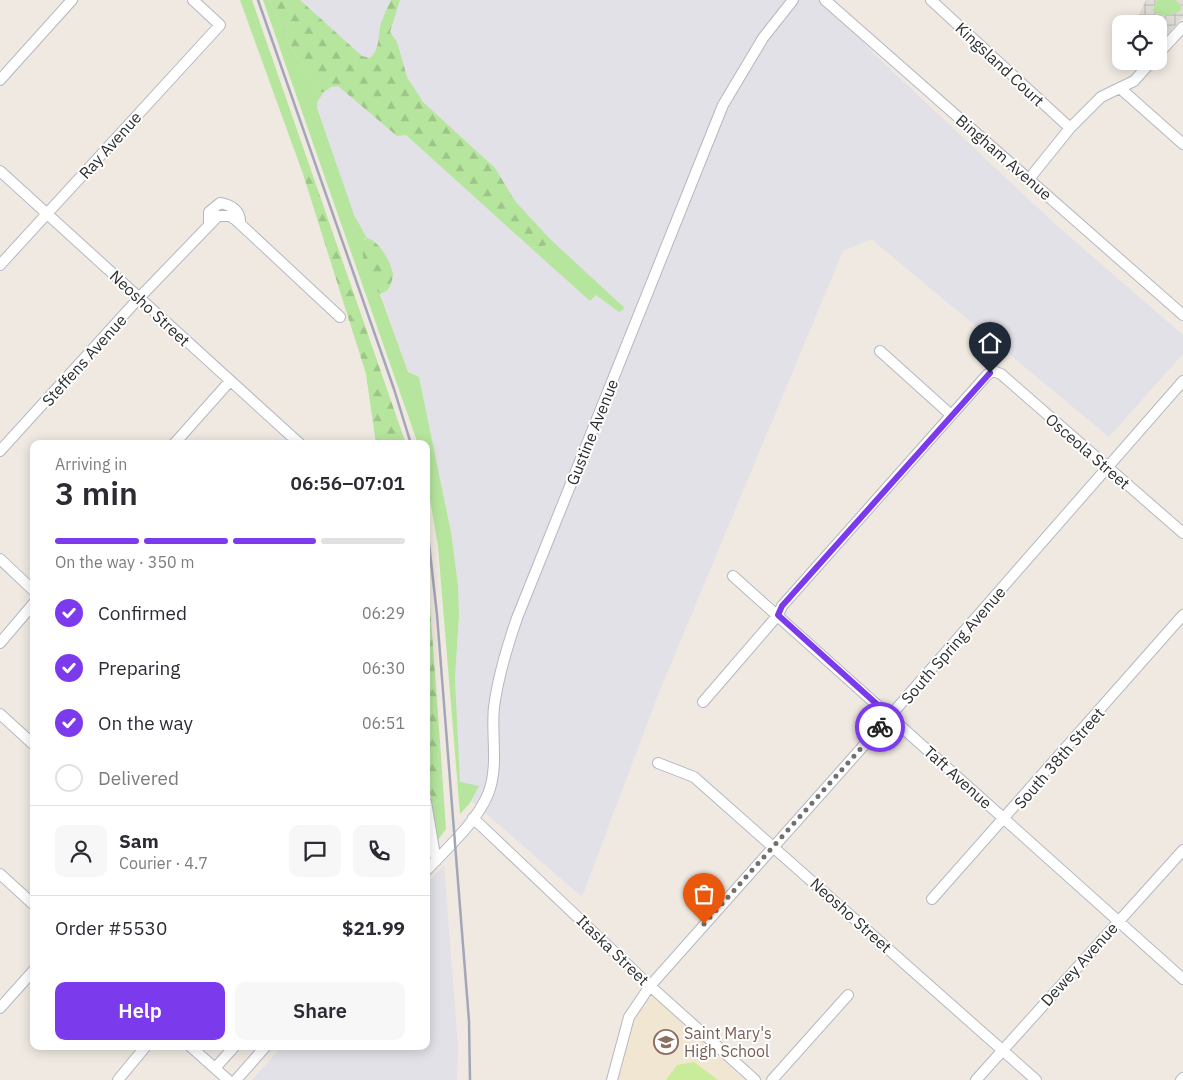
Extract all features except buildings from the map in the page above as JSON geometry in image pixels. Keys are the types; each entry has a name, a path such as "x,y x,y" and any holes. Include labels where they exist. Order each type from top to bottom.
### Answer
{"street":[{"path":"0,80 72,0"},
{"name":"Ray Avenue","path":"0,265 220,24 193,0"},
{"name":"Gustine Avenue","path":"430,867 484,803 491,784 494,708 501,669 517,618 723,105 763,38 793,0"},
{"name":"Bingham Avenue","path":"825,0 1183,315"},
{"name":"Kingsland Court","path":"931,0 1070,128"},
{"path":"1167,44 1183,27"},
{"path":"1029,179 1070,128 1101,97 1121,89 1134,81 1144,70"},
{"path":"1121,89 1183,144"},
{"name":"Neosho Street","path":"0,171 296,440"},
{"name":"Steffens Avenue","path":"0,451 139,298 214,219 221,216 230,216 240,224 340,318"},
{"path":"702,702 778,615 782,606 950,414 880,351"},
{"name":"Osceola Street","path":"950,414 987,375 993,371 1001,374 1183,533"},
{"path":"178,440 230,381"},
{"name":"South Spring Avenue","path":"612,1080 629,1017 650,986 890,716 1183,381"},
{"path":"0,559 30,587"},
{"name":"Taft Avenue","path":"732,576 778,615 1183,979"},
{"path":"0,643 30,608"},
{"name":"South 38th Street","path":"932,899 1005,819 1183,615"},
{"path":"0,714 30,741"},
{"name":"Neosho Street","path":"658,763 694,777 1036,1080"},
{"name":"Itaska Street","path":"473,818 650,986 755,1080"},
{"path":"430,825 436,860"},
{"name":"Dewey Avenue","path":"976,1080 1183,850"},
{"path":"0,874 30,900"},
{"path":"0,1008 30,974"},
{"path":"772,1080 848,995"},
{"path":"118,1080 143,1050"},
{"path":"194,1050 228,1080"},
{"path":"214,1068 231,1050"},
{"path":"236,1080 262,1050"}],"shaded area":[{"path":"278,0 829,0 872,52 1054,223 1183,335 1183,354 1109,437 871,239 843,251 658,695 582,897 460,791 455,678 459,615 458,585 451,532 419,377 408,372"},
{"path":"1146,0 1157,0 1152,11 1162,15 1138,15"},
{"path":"1176,0 1183,0 1183,17 1167,35 1167,15 1180,12 1182,6"},
{"path":"444,865 458,1046 457,1080 252,1080 278,1050 430,1050 430,881"},
{"name":"Saint Mary's High School","path":"655,998 744,1080 619,1080 633,1024 639,1011 648,999"}],"green space":[{"path":"240,0 252,0 312,173 309,170 303,174"},
{"path":"263,0 269,0 294,52 319,92 324,92 317,102 317,108 354,215 367,238 364,239 375,288 380,294 408,372 419,377 451,532 458,585 459,615 455,678 460,782 479,786 470,803 460,814 438,546 430,499 430,440 417,440"},
{"path":"269,0 300,0 362,56 370,58 376,51 381,23 391,0 400,0 390,32 397,42 407,77 423,102 495,168 515,201 550,239 548,245 531,248 406,135 397,136 338,86 331,87 324,92 319,92 294,52"},
{"path":"1157,0 1176,0 1182,9 1176,14 1168,16 1152,11"},
{"path":"309,170 312,173 405,440 375,440 366,374 303,174"},
{"path":"367,238 380,247 390,264 393,274 388,290 380,294 369,277 363,257 362,243"},
{"path":"550,239 624,307 623,310 619,312 596,295 590,301 531,248 548,245"},
{"path":"430,606 440,742 438,799 436,804 432,803 430,793"},
{"path":"440,742 446,829 437,841 432,803 436,804 438,799"},
{"path":"694,1062 718,1080 666,1080 677,1065"}],"railway":[{"path":"258,0 394,389 410,440"},
{"path":"430,553 437,615 469,1021 470,1080"}],"way so far":[{"path":"704,924 880,727"}],"place":[{"name":"Saint Mary's High School","path":"666,1042"}],"route":[{"path":"880,727 890,716 778,615 782,606 950,414 990,373"}]}
